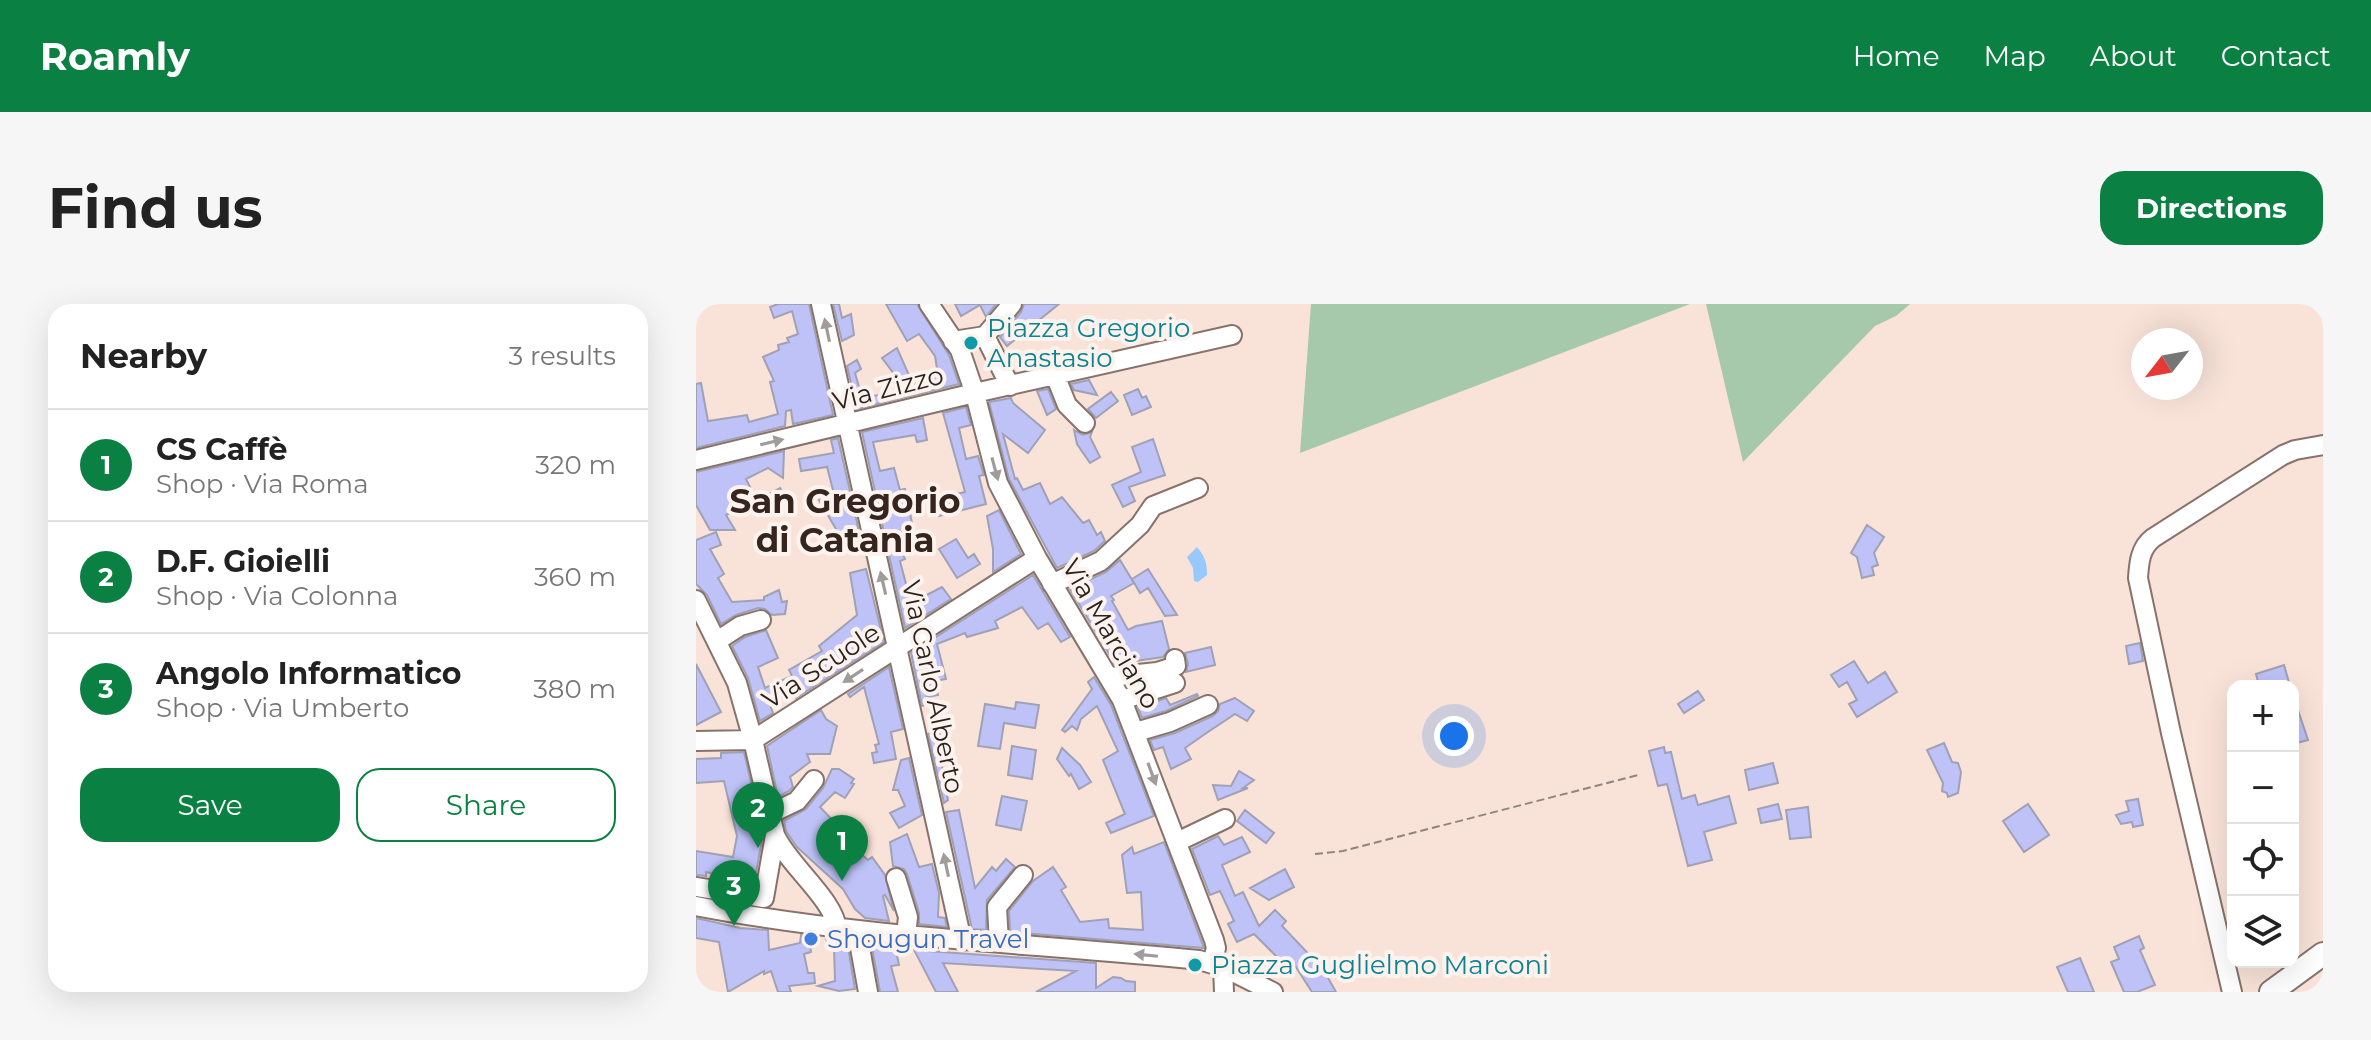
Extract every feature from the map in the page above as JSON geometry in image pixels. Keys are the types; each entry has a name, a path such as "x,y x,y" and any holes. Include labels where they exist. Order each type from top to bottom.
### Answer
{"main road":[{"path":"2271,992 2323,954"}],"street":[{"name":"Via Carlo Alberto","path":"821,304 962,941"},
{"name":"Via Marciano","path":"929,304 960,350 998,483 1052,584 1110,677 1136,732 1217,959 1224,992"},
{"path":"950,336 988,334 1012,304"},
{"path":"988,334 1010,386"},
{"name":"Via Zizzo","path":"696,460 1232,335"},
{"path":"1055,375 1067,405 1085,423"},
{"path":"2232,992 2138,578 2140,560 2153,538 2283,455 2323,445"},
{"path":"1052,584 1101,561 1140,525 1153,506 1198,488"},
{"name":"Via Scuole","path":"753,740 1037,558"},
{"path":"696,600 737,683 775,835 782,849 832,911 837,929"},
{"path":"717,641 740,626 761,620"},
{"path":"1110,677 1157,672 1176,666 1175,659"},
{"path":"1122,700 1175,683"},
{"path":"1136,732 1170,722 1208,705"},
{"path":"696,741 753,740"},
{"path":"770,814 797,801 814,780"},
{"path":"1177,842 1225,819"},
{"path":"696,887 764,898 775,835"},
{"path":"999,943 997,907 1023,875"},
{"path":"896,878 908,917 906,936"},
{"path":"696,906 837,929 1217,959 1273,992"},
{"path":"857,931 868,992"}],"path":[{"path":"1315,854 1354,849 1638,775"}],"green space":[{"path":"1311,304 1690,304 1300,453"},
{"path":"1706,304 1910,304 1896,316 1875,326 1743,462"}],"water":[{"path":"1197,547 1207,570 1207,575 1198,582 1194,581 1193,568 1187,557"}],"building":[{"path":"809,304 833,415 793,424 791,410 786,411 785,426 696,448 696,384 701,383 708,421 747,415 749,422 778,414 770,382 774,381 763,357 779,350 778,345 789,342 787,338 798,334 792,311 774,318 770,307"},
{"path":"833,304 839,304 842,318 851,314 854,335 842,341"},
{"path":"886,304 917,304 949,355 959,384 857,409 847,366 857,360 861,369 855,373 862,397 900,393 894,374 882,358 897,348 912,382 938,375 935,356 919,334 907,341"},
{"path":"955,304 996,304 986,317 980,305 961,316"},
{"path":"1024,304 1059,304 1007,346 1000,337"},
{"path":"1089,380 1097,395 1074,390 1071,384"},
{"path":"1048,389 1056,409 1047,415 1037,391"},
{"path":"1138,389 1151,407 1132,415 1124,395"},
{"path":"1111,392 1118,401 1096,418 1088,409"},
{"path":"1011,398 1045,430 1028,453 1003,434 1015,479 1023,490 1040,483 1050,504 1062,497 1083,523 1089,520 1097,535 1101,532 1105,541 1094,551 1057,568 1009,479 989,402"},
{"path":"966,407 971,425 959,428 966,459 978,456 984,475 979,476 986,504 939,516 935,499 965,492 943,413"},
{"path":"923,418 927,440 917,442 915,435 873,442 880,471 894,468 900,490 905,489 912,523 908,524 911,541 898,544 905,559 900,561 911,603 942,587 951,599 905,628 862,432"},
{"path":"1074,430 1083,435 1092,432 1090,437 1100,457 1090,463 1077,444"},
{"path":"838,438 863,549 850,553 819,500 834,494 827,467 801,471 799,459 834,453 831,440"},
{"path":"1153,439 1165,475 1129,487 1135,501 1123,507 1112,485 1141,472 1132,447"},
{"path":"784,451 783,478 768,468 746,479 756,499 726,515 735,530 710,530 696,505 696,472"},
{"path":"780,488 786,498 757,514 751,504"},
{"path":"999,510 1021,554 993,572 993,549 987,516"},
{"path":"1867,525 1884,537 1874,553 1878,565 1872,567 1874,575 1862,578 1857,557 1851,553"},
{"path":"716,532 721,545 710,549 724,574 718,578 732,602 764,600 764,597 779,590 782,602 787,601 785,614 772,615 758,608 721,624 707,595 696,584 696,540"},
{"path":"956,539 968,558 974,554 980,564 957,578 939,549"},
{"path":"1120,560 1134,583 1111,596 1112,601 1128,630 1162,621 1169,649 1163,657 1115,664 1070,589 1106,572"},
{"path":"866,569 884,642 796,698 794,693 769,702 773,713 760,721 748,678 732,646 745,637 766,630 778,658 758,667 765,688 792,676 789,670 822,651 819,646 857,615 850,573"},
{"path":"1148,569 1177,615 1165,616 1148,588 1140,593 1132,579"},
{"path":"1033,575 1070,637 1061,642 1048,623 1038,629 1022,607 995,621 998,628 967,637 965,633 937,644 946,679 935,681 938,695 927,697 929,704 922,706 911,653"},
{"path":"2140,643 2143,661 2129,664 2126,646"},
{"path":"1211,647 1215,665 1186,672 1188,664 1185,653"},
{"path":"1854,661 1868,683 1885,672 1897,692 1857,717 1849,704 1857,700 1847,682 1839,687 1831,675"},
{"path":"696,664 721,712 696,725"},
{"path":"2284,665 2288,680 2258,680 2256,674"},
{"path":"889,667 903,729 891,732 896,759 874,763 872,753 877,752 875,745 879,744 864,687 850,697 848,694"},
{"path":"1094,677 1111,705 1154,816 1111,833 1106,823 1125,814 1103,760 1118,751 1097,706 1081,719 1077,730 1072,726 1065,732 1062,730 1092,689 1088,682"},
{"path":"1698,691 1704,700 1684,713 1678,704"},
{"path":"1197,694 1166,711 1142,718 1138,708 1166,698 1170,705"},
{"path":"1235,698 1254,711 1247,721 1235,714 1205,734 1185,748 1191,759 1171,769 1163,747 1154,750 1150,740 1213,716 1220,704"},
{"path":"1016,702 1039,705 1035,728 1004,723 1000,749 978,746 985,704 1015,709"},
{"path":"821,710 826,719 837,726 830,754 807,754 810,762 790,777 793,787 778,797 767,746"},
{"path":"2299,713 2308,740 2299,742"},
{"path":"939,732 946,760 941,761 948,800 944,803 928,734"},
{"path":"1944,743 1952,762 1958,763 1961,772 1958,793 1948,797 1942,791 1943,783 1927,750"},
{"path":"1012,746 1036,750 1032,779 1008,775"},
{"path":"1664,747 1665,753 1671,752 1682,799 1695,795 1698,805 1729,796 1736,823 1704,832 1712,860 1688,866 1667,784 1658,786 1649,751"},
{"path":"1062,748 1080,765 1091,782 1079,789 1071,774 1069,776 1057,759"},
{"path":"744,752 763,835 754,883 706,872 706,876 696,875 696,851 733,857 737,836 724,781 696,783 696,759 721,758 721,753"},
{"path":"909,758 922,815 899,828 890,813 905,806 898,790 893,790 901,760"},
{"path":"1773,763 1778,783 1749,790 1745,770"},
{"path":"832,769 839,769 854,779 851,783 854,784 845,798 835,792 820,807 853,842 851,845 868,860 872,857 885,875 894,911 883,896 889,921 865,918 855,909 843,889 797,847 786,831 784,821 806,809 823,788"},
{"path":"1239,771 1254,780 1243,788 1248,788 1218,800 1213,785 1231,786"},
{"path":"1002,796 1027,801 1021,830 996,825"},
{"path":"2138,799 2143,825 2133,827 2132,822 2121,824 2116,815 2129,811 2126,801"},
{"path":"1778,804 1782,819 1761,823 1758,809"},
{"path":"2028,804 2049,835 2024,852 2003,821"},
{"path":"1808,807 1811,837 1790,839 1786,810"},
{"path":"959,810 975,888 992,867 996,871 1006,859 1015,867 987,900 986,930 972,929 946,812"},
{"path":"1245,810 1274,833 1266,843 1237,821"},
{"path":"907,834 919,867 932,864 939,893 938,917 945,918 947,927 919,924 919,913 907,874 904,869 893,866 890,842"},
{"path":"1218,836 1224,845 1242,837 1250,852 1222,865 1235,896 1243,892 1259,926 1275,910 1286,921 1282,926 1323,969 1336,992 1312,992 1292,961 1280,960 1254,934 1237,942 1228,924 1234,921 1220,891 1210,895 1192,849"},
{"path":"1164,842 1204,948 1010,932 1009,911 1033,881 1053,867 1066,887 1061,890 1080,922 1108,919 1109,928 1143,930 1141,892 1127,893 1122,855 1132,847 1134,854"},
{"path":"1285,869 1294,887 1269,900 1250,888"},
{"path":"696,918 740,928 768,930 769,950 800,943 801,935 809,936 811,952 804,954 808,973 814,973 815,983 789,986 791,992 778,992 771,971 764,974 764,971 728,992 719,942 696,938"},
{"path":"2139,936 2144,948 2140,950 2155,985 2137,992 2124,992 2111,962 2119,959 2114,947"},
{"path":"826,938 847,941 855,989 839,991 818,986 835,981 834,947 829,948"},
{"path":"895,946 899,965 891,966 898,992 880,992 872,948"},
{"path":"914,950 1096,963 1096,988 1113,977 1135,982 1135,992 1036,992 1076,971 943,963 958,992 936,992"},
{"path":"2080,958 2094,992 2068,992 2057,967"}],"place":[{"name":"Piazza Gregorio Anastasio","path":"971,343"},
{"name":"D.F. Gioielli","path":"758,848"},
{"name":"CS Caffè","path":"842,881"},
{"name":"Angolo Informatico","path":"734,926"},
{"name":"Shougun Travel","path":"811,939"},
{"name":"Piazza Guglielmo Marconi","path":"1195,965"}],"district":[{"name":"San Gregorio di Catania","path":"845,520"}]}
